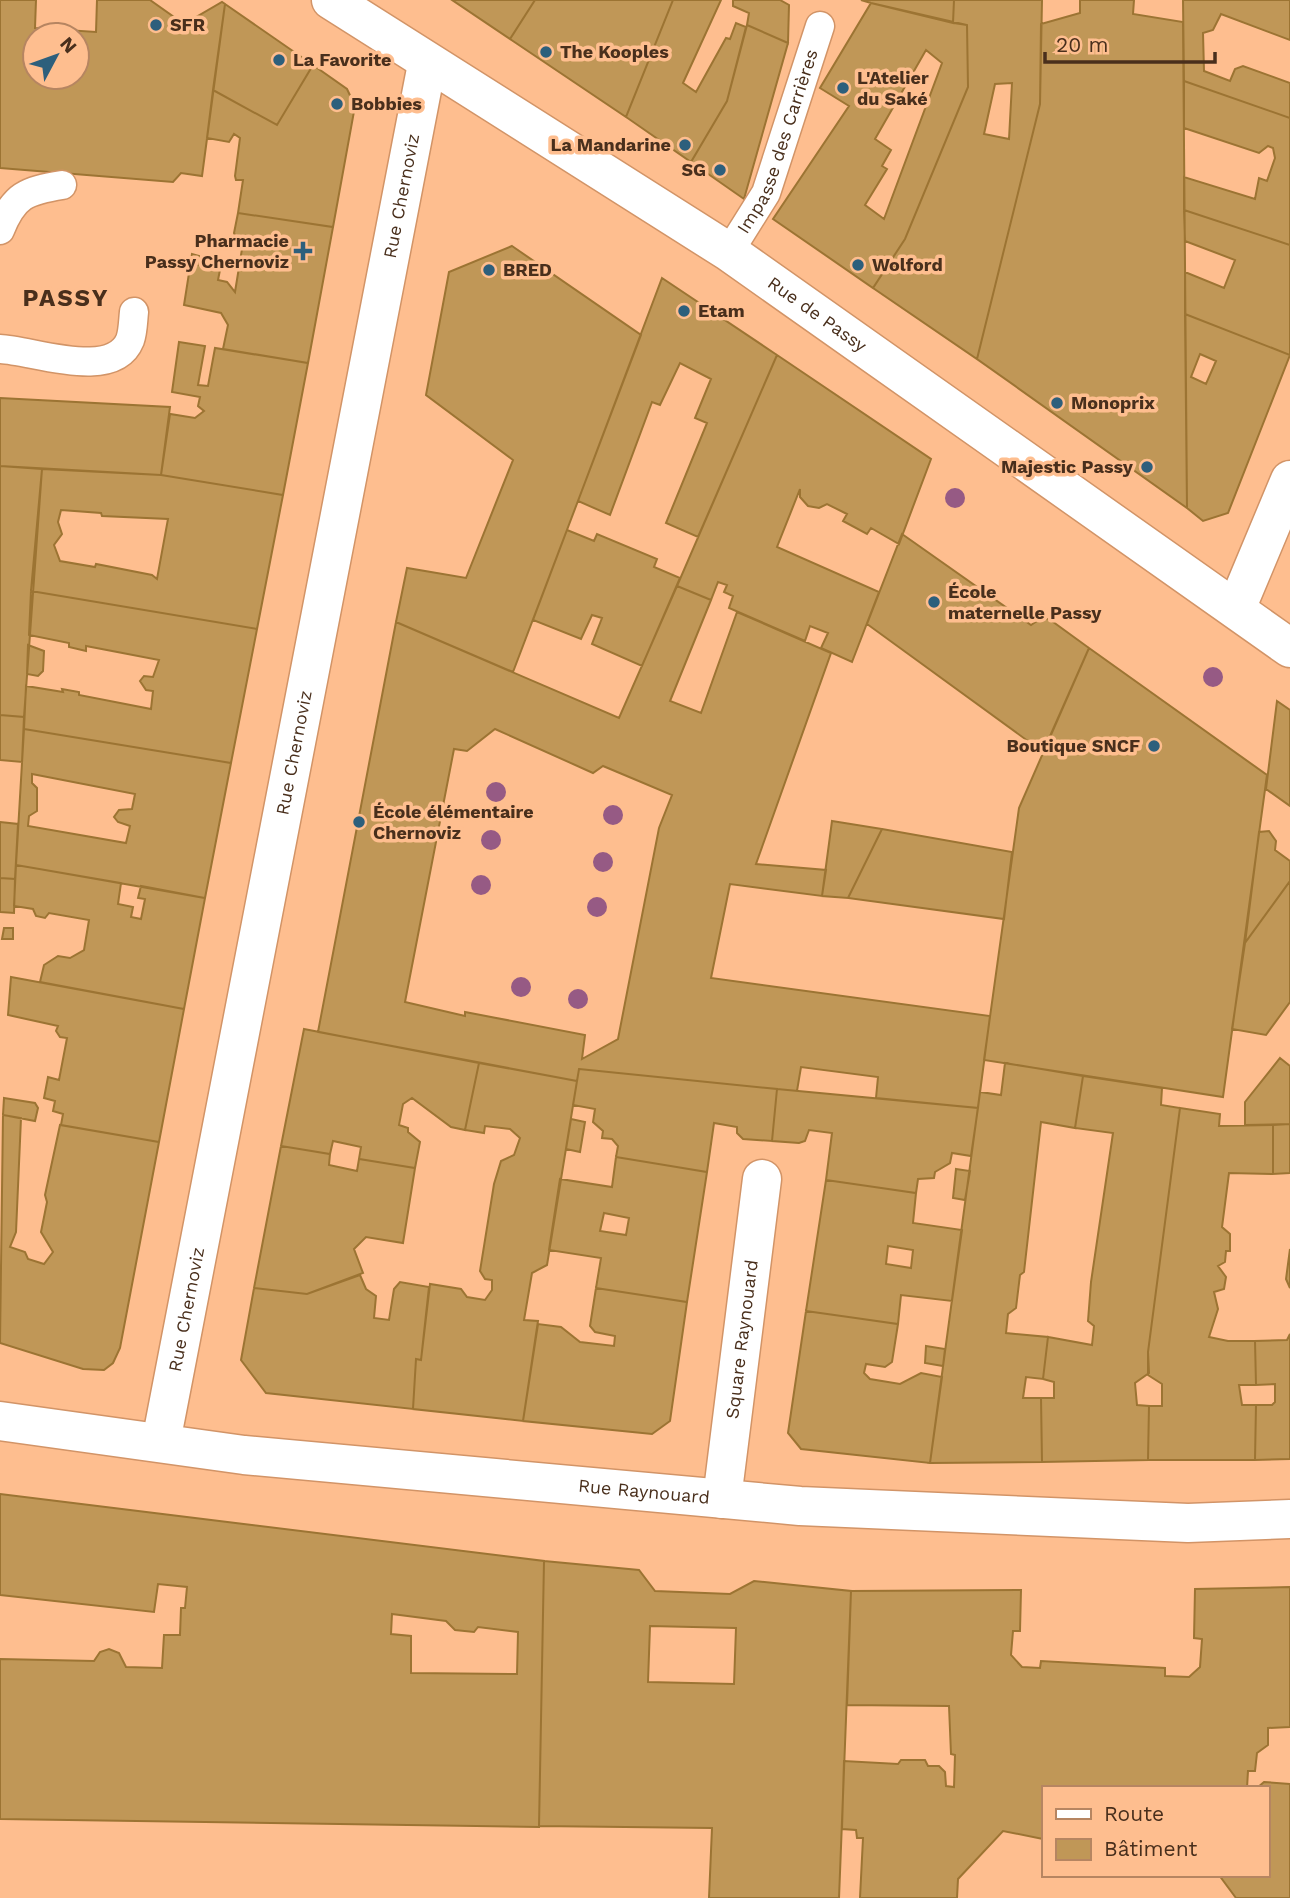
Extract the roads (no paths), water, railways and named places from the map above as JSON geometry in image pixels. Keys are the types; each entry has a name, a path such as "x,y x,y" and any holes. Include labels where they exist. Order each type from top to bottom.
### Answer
{"street":[{"name":"Rue de Passy","path":"331,0 427,64 729,252 1290,648"},
{"name":"Rue Chernoviz","path":"162,1442 427,64"},
{"path":"1236,609 1290,480"},
{"name":"Square Raynouard","path":"722,1500 762,1179"},
{"name":"Rue Raynouard","path":"0,1421 244,1455 722,1500 1188,1523 1290,1519"}],"lane":[{"name":"Impasse des Carrières","path":"729,252 766,193 820,26"},
{"path":"0,230 10,207 30,190 62,185"},
{"path":"1,341 66,361 99,360 121,353 130,340 134,312"}],"place":[{"name":"SFR","path":"156,25"},
{"name":"The Kooples","path":"546,52"},
{"name":"La Favorite","path":"279,60"},
{"name":"L'Atelier du Saké","path":"843,88"},
{"name":"Bobbies","path":"337,104"},
{"name":"La Mandarine","path":"685,145"},
{"name":"SG","path":"720,170"},
{"name":"Pharmacie Passy Chernoviz","path":"303,251"},
{"name":"Wolford","path":"858,265"},
{"name":"BRED","path":"489,270"},
{"name":"Etam","path":"684,311"},
{"name":"Monoprix","path":"1057,403"},
{"name":"Majestic Passy","path":"1147,467"},
{"name":"École maternelle Passy","path":"934,602"},
{"name":"Boutique SNCF","path":"1154,746"},
{"name":"École élémentaire Chernoviz","path":"359,822"}],"district":[{"name":"PASSY","path":"66,298"}]}
